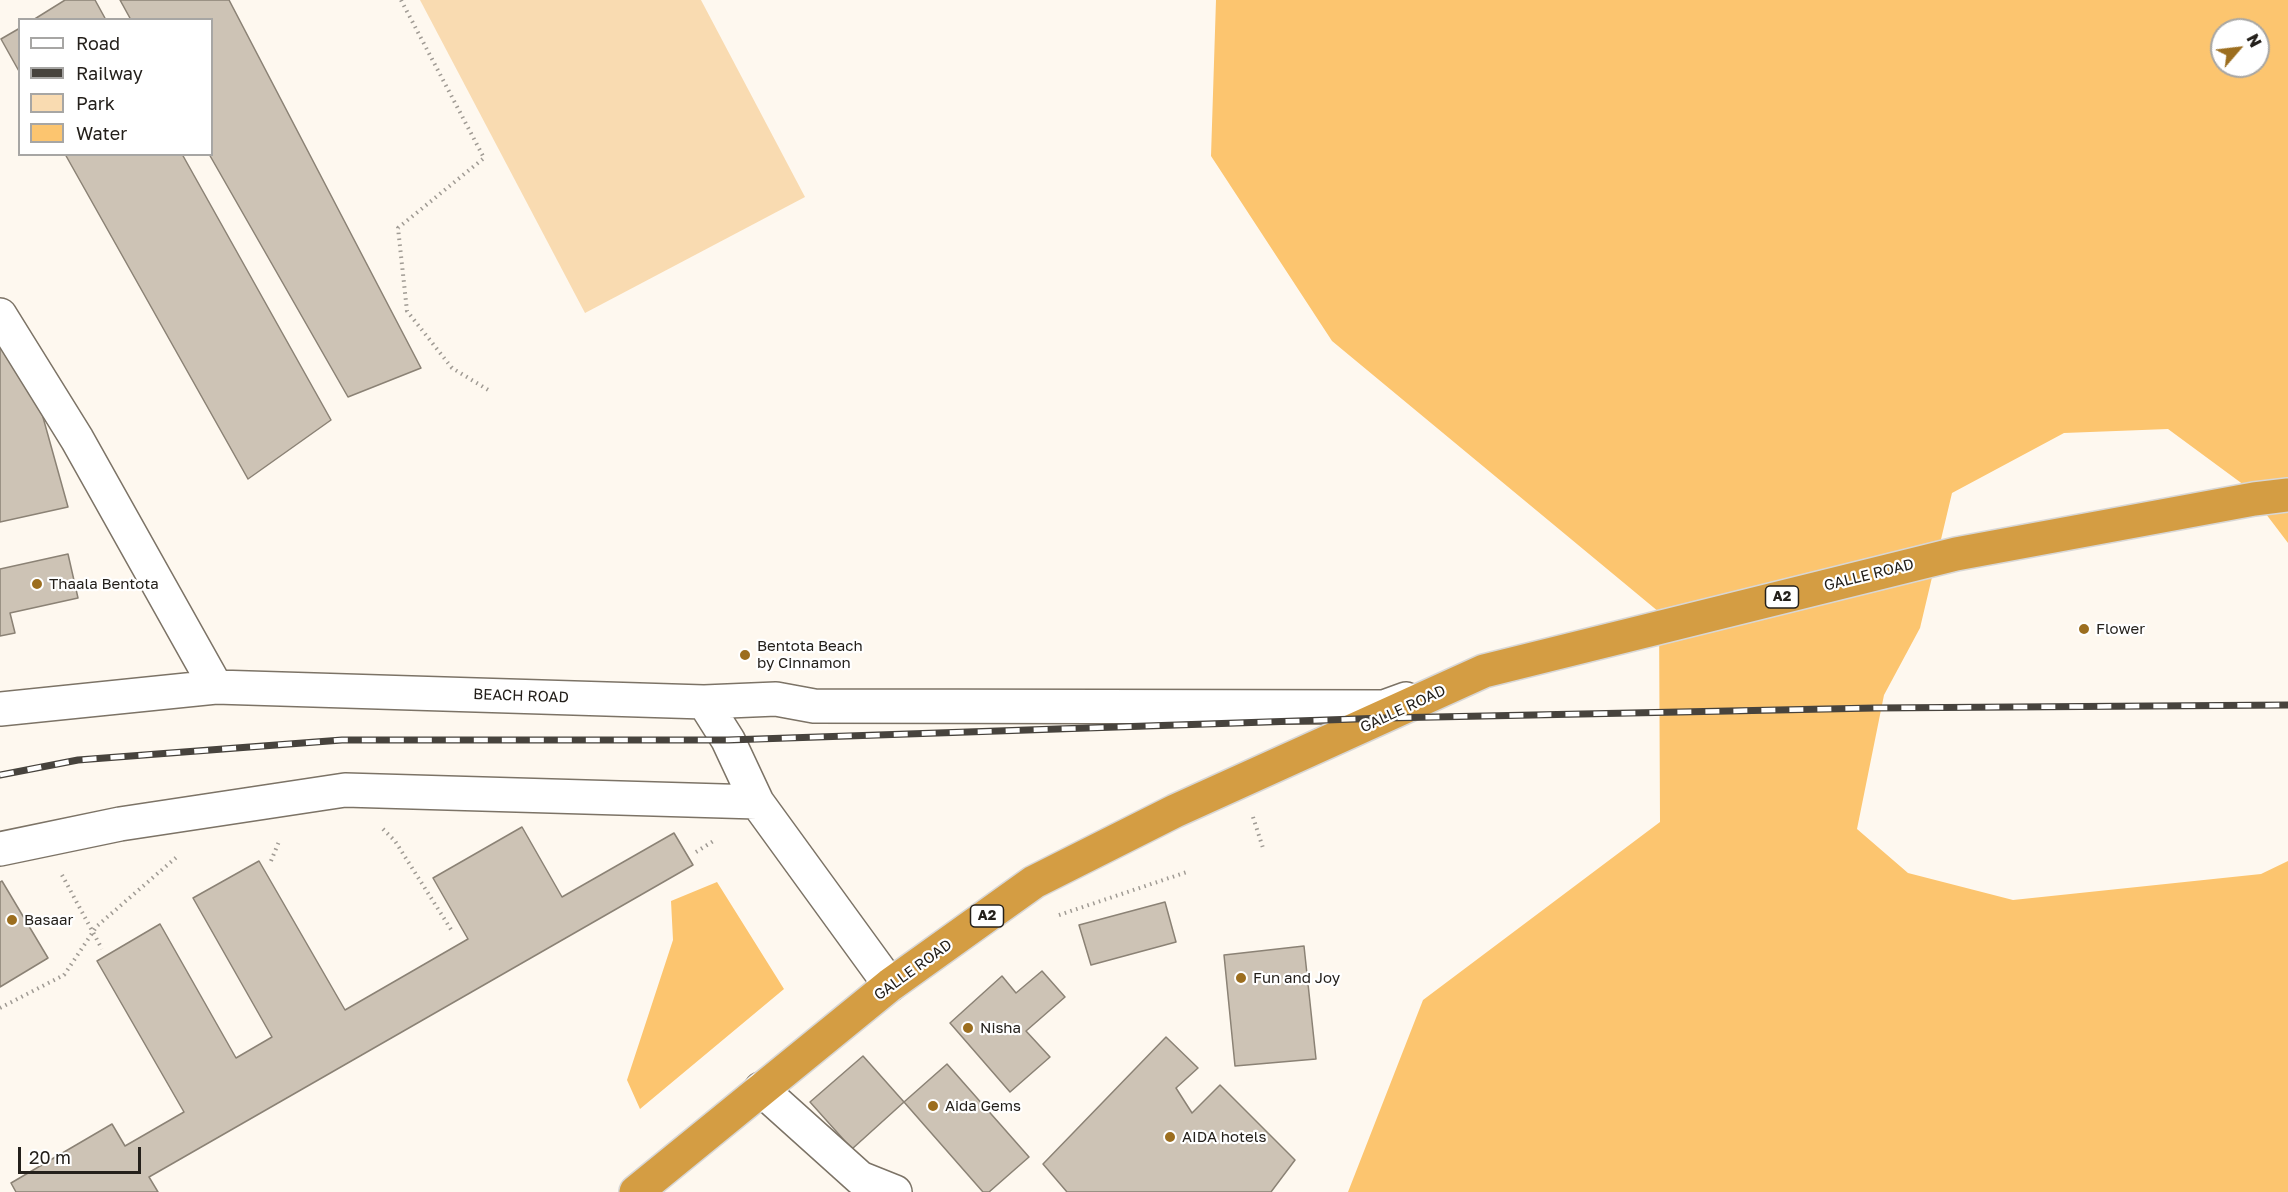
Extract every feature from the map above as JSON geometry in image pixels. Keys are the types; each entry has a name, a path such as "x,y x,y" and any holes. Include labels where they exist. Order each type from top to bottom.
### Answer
{"highway":[{"name":"GALLE ROAD","path":"636,1192 890,985 1034,882 1175,811 1484,671 1956,554 2254,498 2288,495"}],"street":[{"path":"0,315 77,439 216,687"},
{"name":"BEACH ROAD","path":"0,710 216,687 704,702 776,699 813,706 1384,707 1484,671"},
{"path":"704,702 728,740 757,802 890,985"},
{"path":"0,849 120,824 345,790 757,802"},
{"path":"761,1089 860,1178 895,1192"}],"path":[{"path":"401,0 484,158 398,228 407,311 452,368 490,390"},
{"path":"345,790 395,842 452,931"},
{"path":"43,840 102,949"},
{"path":"0,1008 64,975 92,932 187,849"},
{"path":"1057,915 1186,872"}],"green space":[{"path":"420,0 701,0 805,197 585,313"}],"water":[{"path":"1216,0 2288,0 2288,543 2244,485 2168,429 2064,433 1952,493 1920,628 1884,695 1857,829 1908,873 2013,900 2261,874 2288,861 2288,1192 1348,1192 1423,1000 1660,822 1659,612 1332,341 1211,156"},
{"path":"717,882 784,989 640,1109 627,1080 673,940 671,901"}],"building":[{"path":"65,0 95,0 105,18 36,18"},
{"path":"120,0 229,0 421,368 348,397 210,156 213,156 213,18 130,18"},
{"path":"18,29 18,69 1,39"},
{"path":"66,156 183,156 331,420 248,479"},
{"path":"0,328 29,367 68,507 0,522"},
{"name":"Thaala Bentota","path":"68,554 78,598 10,613 15,633 0,636 0,569"},
{"path":"522,827 562,897 674,833 693,865 149,1177 158,1192 16,1192 11,1183 112,1124 125,1146 184,1112 97,961 160,924 236,1058 272,1037 193,898 259,861 345,1010 468,939 433,878"},
{"name":"Basaar","path":"2,881 48,958 0,987 0,882"},
{"path":"1165,902 1176,942 1091,965 1079,925"},
{"path":"1304,946 1316,1059 1235,1066 1224,955"},
{"path":"1042,971 1065,997 1026,1031 1050,1057 1010,1092 950,1023 1002,976 1016,993"},
{"name":"AIDA hotels","path":"1166,1037 1198,1068 1176,1088 1192,1113 1220,1085 1295,1160 1271,1192 1067,1192 1043,1164"},
{"path":"863,1056 904,1102 852,1149 810,1102"},
{"path":"947,1064 1029,1157 989,1192 983,1192 904,1102"}],"railway":[{"path":"0,775 78,760 342,740 728,740 1386,718 1875,708 2288,705"}],"place":[{"name":"Thaala Bentota","path":"37,584"},
{"name":"Flower","path":"2084,629"},
{"name":"Bentota Beach by Cinnamon","path":"745,655"},
{"name":"Basaar","path":"12,920"},
{"name":"Fun and Joy","path":"1241,978"},
{"name":"Nisha","path":"968,1028"},
{"name":"Aida Gems","path":"933,1106"},
{"name":"AIDA hotels","path":"1170,1137"}]}
